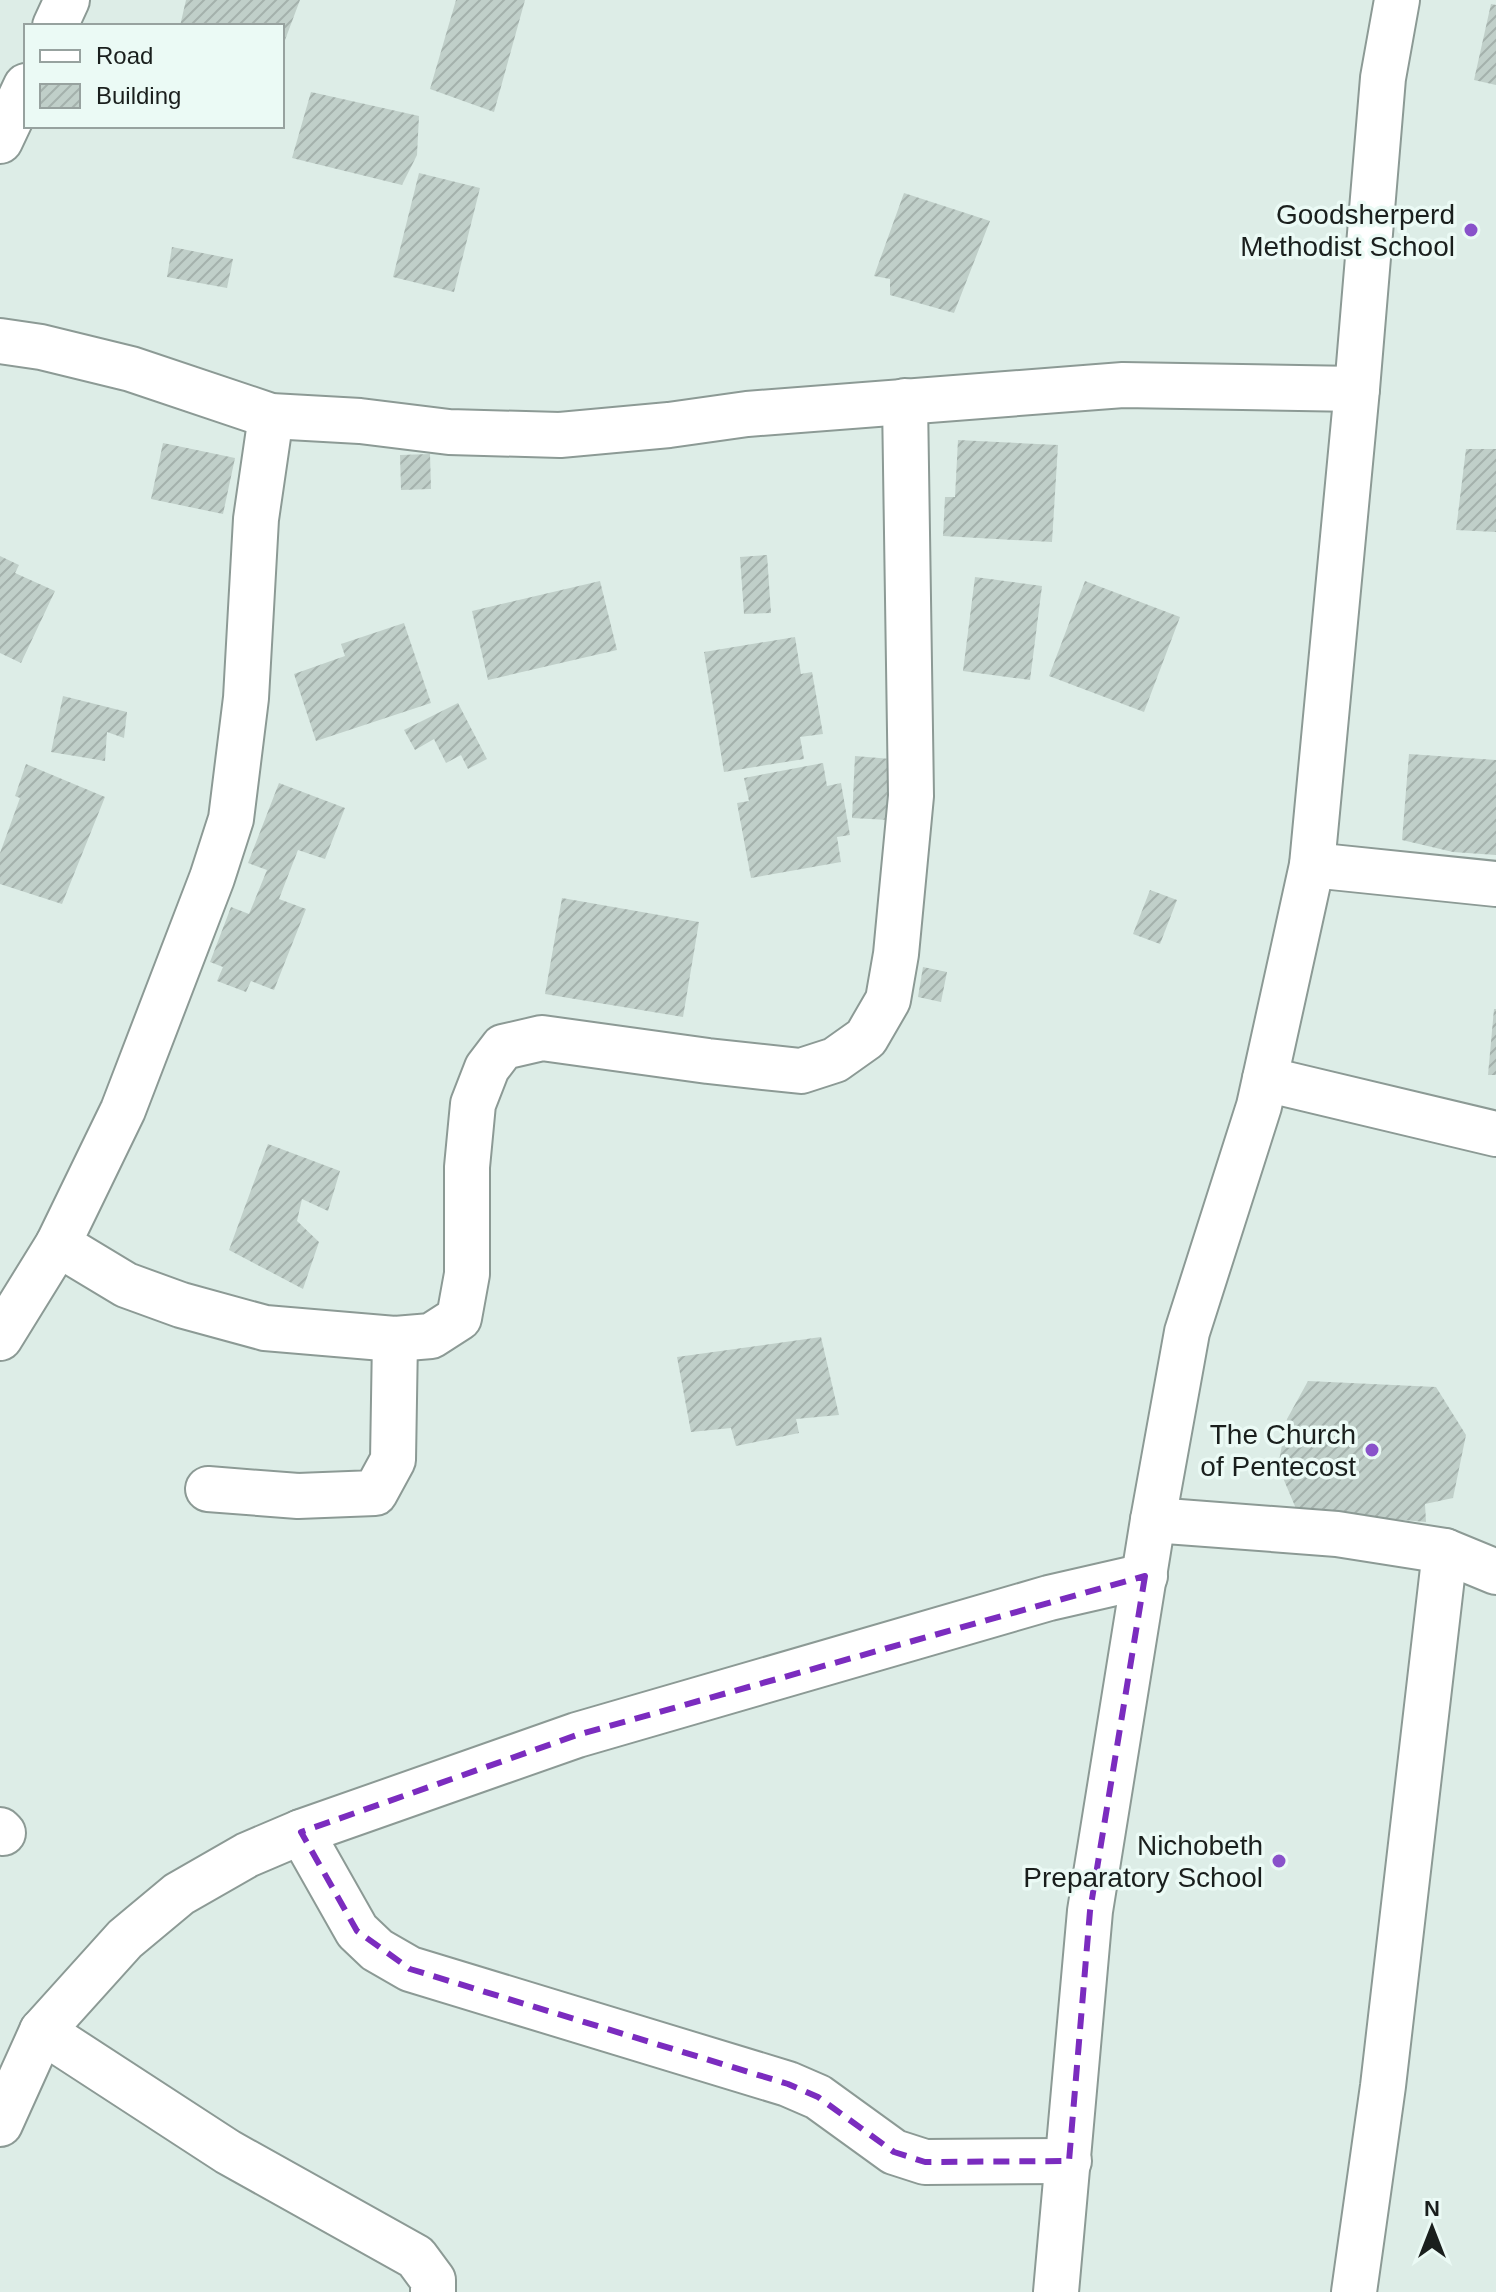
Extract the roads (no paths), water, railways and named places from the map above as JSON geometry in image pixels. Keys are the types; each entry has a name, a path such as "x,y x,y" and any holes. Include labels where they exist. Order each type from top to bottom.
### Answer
{"street":[{"path":"56,24 67,0"},
{"path":"1056,2292 1090,1911 1153,1520 1187,1332 1265,1079 1312,865 1383,78 1397,0"},
{"path":"0,141 24,90"},
{"path":"0,341 41,347 131,369 271,416 360,421 449,432 560,435 747,414 1123,385 1357,389"},
{"path":"58,1244 126,1285 181,1305 265,1328 395,1339 431,1336 459,1318 467,1274 467,1167 473,1104 487,1068 503,1047 542,1038 801,1071 835,1060 866,1038 888,1000 896,954 911,796 905,401"},
{"path":"0,1338 58,1244 123,1110 212,878 231,819 246,698 256,519 271,416"},
{"path":"1312,865 1496,884"},
{"path":"1265,1079 1496,1134"},
{"path":"208,1489 298,1496 375,1493 393,1460 395,1339"},
{"path":"1153,1520 1337,1534 1445,1551 1496,1572"},
{"path":"1354,2292 1383,2086 1445,1551"},
{"path":"0,2124 42,2031 125,1939 179,1894 247,1855 301,1832 577,1735 1049,1598 1145,1576"},
{"path":"301,1832 357,1931 377,1950 410,1969 788,2084 818,2097 894,2152 925,2162 1069,2161"},
{"path":"42,2031 228,2152 416,2257 433,2280 433,2292"}],"place":[{"name":"Goodsherperd Methodist School","path":"1471,230"},
{"name":"The Church of Pentecost","path":"1372,1450"},
{"name":"Nichobeth Preparatory School","path":"1279,1861"}]}
